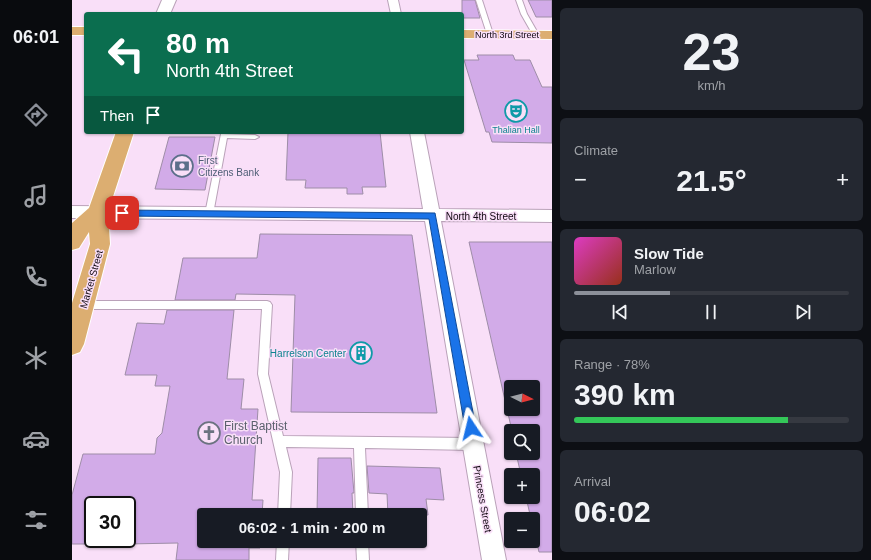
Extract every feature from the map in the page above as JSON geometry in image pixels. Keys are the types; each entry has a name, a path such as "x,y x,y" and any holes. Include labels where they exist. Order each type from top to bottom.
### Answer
{"main road":[{"path":"72,31 84,31"},
{"name":"North 3rd Street","path":"464,34 552,35"},
{"name":"Market Street","path":"72,344 100,244 98,212 124,134"},
{"name":"Market Street","path":"72,242 78,230 98,212"}],"street":[{"path":"164,12 168,0"},
{"path":"393,0 396,12"},
{"name":"Princess Street","path":"417,134 494,560"},
{"name":"North 4th Street","path":"72,212 552,216"}],"lane":[{"path":"479,0 490,34"},
{"path":"519,0 524,14 536,35"},
{"path":"209,214 224,136 255,137"},
{"path":"84,305 267,305 263,374 286,472 284,508"},
{"path":"279,441 473,444"},
{"path":"360,442 362,508"},
{"path":"282,560 283,548"},
{"path":"362,548 363,560"}],"building":[{"path":"462,0 475,0 480,18 464,18 464,12 462,12"},
{"path":"528,0 552,0 552,17 536,17"},
{"name":"Thalian Hall","path":"477,55 513,55 515,60 530,60 542,87 552,87 552,143 492,142 489,132 486,132 464,60 479,60"},
{"path":"288,134 380,134 386,187 362,187 363,194 347,194 347,188 305,188 306,180 286,180"},
{"name":"First Citizens Bank","path":"169,137 215,137 205,190 155,189"},
{"name":"Harrelson Center","path":"260,234 412,235 437,413 291,412 295,295 236,294 235,300 175,300 183,258 257,258"},
{"path":"469,242 552,242 552,552 539,552 540,512 529,512 528,504 540,504 540,468 519,468 518,460 540,460 540,424 510,424 509,416 540,416 540,380 504,380 504,396"},
{"name":"First Baptist Church","path":"167,310 234,310 227,379 244,379 241,409 258,409 252,500 263,500 262,508 197,508 197,548 249,548 249,560 176,560 178,543 136,544 136,496 84,496 84,544 72,544 72,495 83,454 155,454 157,438 162,433 170,386 155,386 157,375 125,375 137,323 164,324"},
{"path":"318,458 351,458 354,493 352,493 353,508 317,508"},
{"path":"367,466 440,468 444,500 426,499 428,515 427,515 427,508 388,508 387,494 369,493"}],"place":[{"name":"Thalian Hall","path":"516,111"},
{"name":"First Citizens Bank","path":"182,166"},
{"name":"Harrelson Center","path":"361,353"},
{"name":"First Baptist Church","path":"209,433"}],"route":[{"path":"122,213 432,216 471,428"}]}
